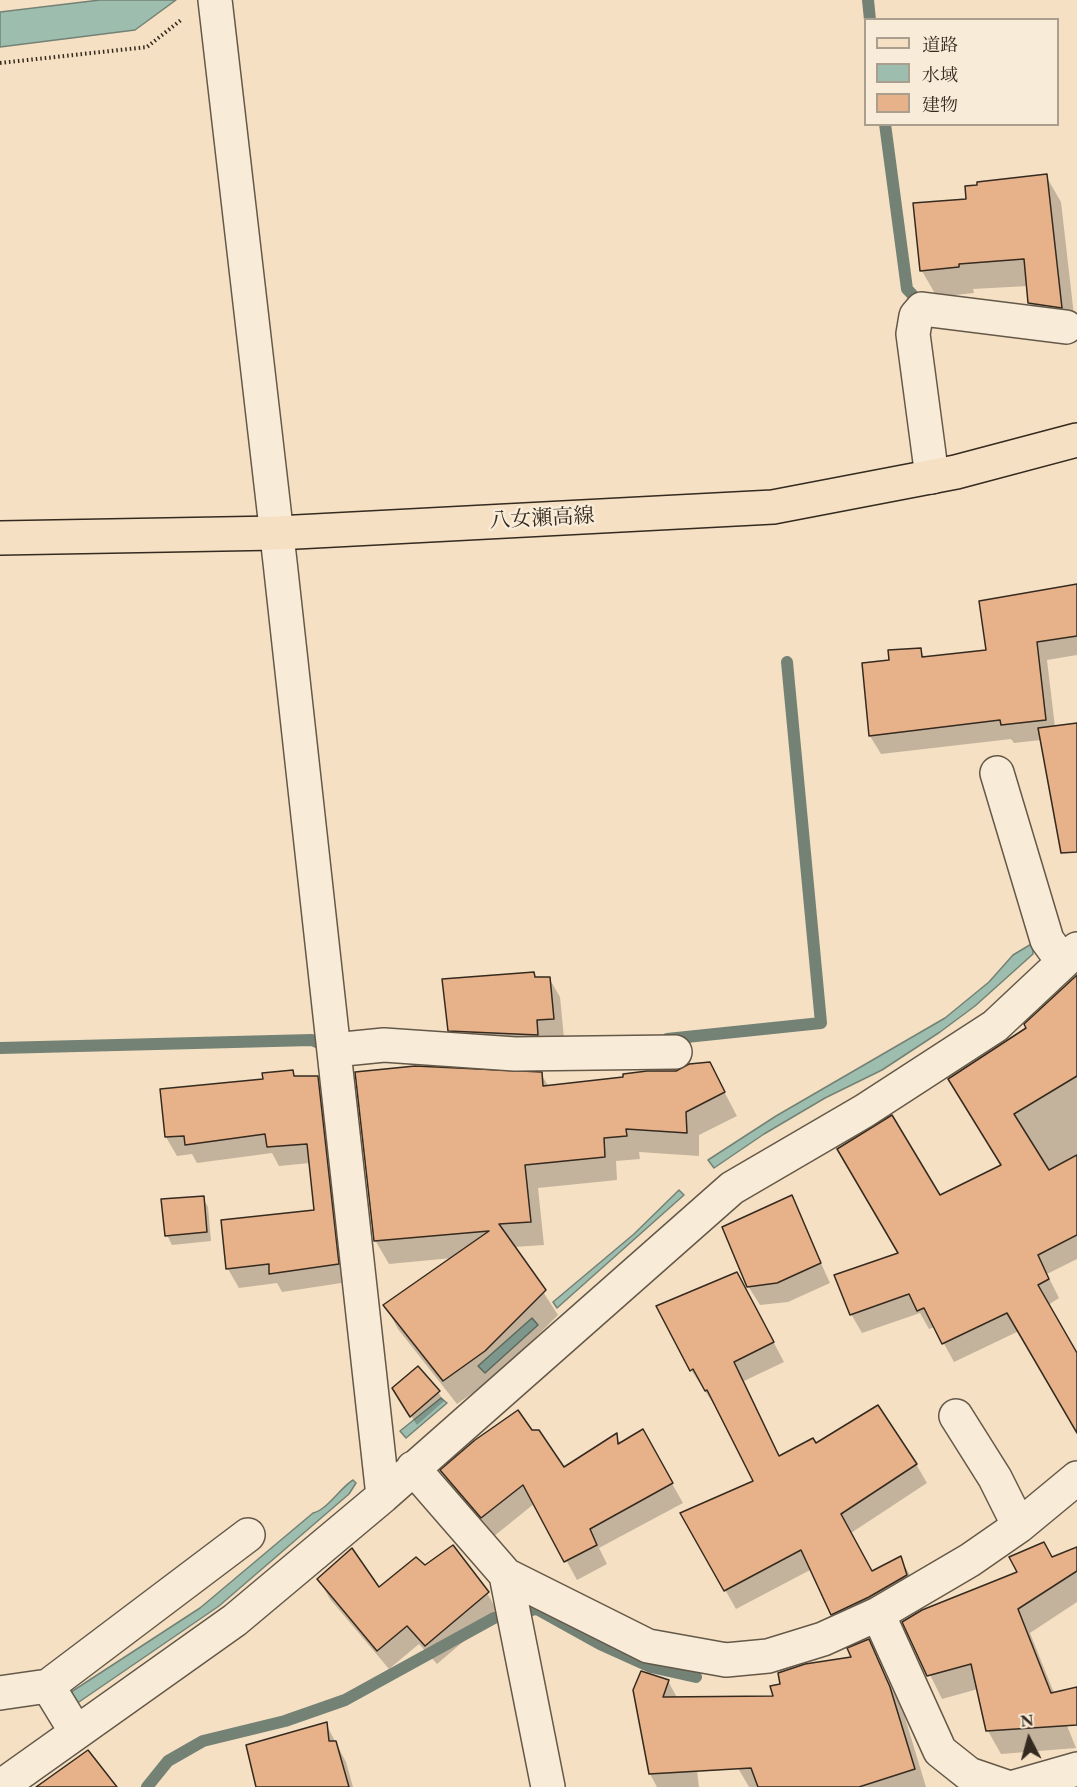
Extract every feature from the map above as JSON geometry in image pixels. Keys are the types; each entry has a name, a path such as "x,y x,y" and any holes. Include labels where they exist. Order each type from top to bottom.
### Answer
{"main road":[{"name":"八女瀬高線","path":"0,538 277,533 772,507 932,477 1077,440"}],"street":[{"path":"218,1 383,1496"},
{"path":"932,477 913,334 916,316 922,309 1066,327"},
{"path":"0,1787 235,1620 383,1496 732,1188 864,1111 995,1026 1070,956 1047,940 997,773"},
{"path":"334,1050 384,1045 516,1054 675,1052"},
{"path":"956,1416 995,1478 1019,1526"},
{"path":"413,1468 507,1575 648,1646 726,1660 768,1656 823,1639 878,1614 970,1560 1019,1526 1077,1478"},
{"path":"0,1693 48,1686 248,1535"},
{"path":"507,1575 548,1787"},
{"path":"878,1614 940,1751 969,1774 1008,1787"},
{"path":"48,1686 76,1732"},
{"path":"1014,1787 1077,1769"}],"path":[{"path":"0,63 147,47 200,5 218,1"}],"water":[{"path":"100,0 176,0 135,30 0,47 0,12"},
{"path":"1033,943 1033,954 975,1006 940,1032 882,1070 825,1098 764,1134 714,1168 708,1160 776,1116 945,1018 989,982 1013,955"},
{"path":"679,1190 684,1195 557,1308 553,1302 634,1234"},
{"path":"532,1318 538,1325 485,1373 478,1366"},
{"path":"441,1398 447,1403 406,1438 400,1431"},
{"path":"353,1480 356,1483 349,1494 219,1606 76,1704 68,1694 200,1608 313,1513 323,1508"}],"building":[{"path":"1047,174 1062,308 1028,303 1024,259 959,264 959,267 920,271 913,203 966,199 965,186 977,185 977,182"},
{"path":"1077,584 1077,636 1037,642 1046,720 1001,725 1000,720 869,736 862,663 889,660 888,650 921,648 922,657 986,650 979,601"},
{"path":"1077,723 1077,852 1061,853 1038,728"},
{"path":"534,972 535,977 550,977 554,1019 537,1020 538,1035 448,1031 442,979"},
{"path":"1077,975 1077,1076 1014,1114 1049,1170 1077,1155 1077,1235 1038,1255 1049,1279 1038,1285 1077,1353 1077,1433 1007,1313 942,1344 924,1308 917,1311 909,1294 850,1315 834,1275 898,1253 837,1149 892,1115 940,1195 1001,1165 948,1079 1026,1028 1024,1024"},
{"path":"710,1062 725,1092 686,1112 687,1133 626,1129 627,1136 604,1138 605,1157 525,1165 531,1222 499,1224 546,1290 485,1351 443,1381 383,1305 489,1231 374,1241 355,1072 415,1066 542,1072 543,1086 623,1077 623,1074 647,1071 676,1071 689,1064"},
{"path":"293,1070 294,1076 318,1076 339,1264 269,1274 269,1264 226,1269 221,1220 314,1210 307,1144 267,1147 265,1134 185,1145 184,1136 165,1137 160,1089 263,1079 262,1073"},
{"path":"792,1195 821,1263 777,1283 747,1287 722,1227"},
{"path":"204,1196 207,1232 165,1236 161,1199"},
{"path":"737,1272 774,1342 734,1362 779,1456 813,1438 816,1443 878,1405 917,1464 841,1514 872,1571 901,1556 907,1575 831,1615 801,1550 724,1591 680,1513 753,1481 707,1390 705,1391 693,1369 690,1371 656,1306"},
{"path":"418,1366 440,1391 410,1417 392,1388"},
{"path":"518,1410 532,1430 539,1430 564,1467 617,1433 618,1444 643,1429 673,1483 590,1529 597,1545 564,1562 523,1485 481,1518 440,1470 475,1440"},
{"path":"1044,1542 1052,1557 1077,1547 1077,1571 1018,1609 1051,1693 1077,1687 1077,1725 986,1731 971,1664 927,1676 902,1622 922,1610 1017,1572 1009,1557"},
{"path":"453,1545 489,1592 425,1646 407,1626 377,1651 317,1579 352,1548 379,1587 416,1557 425,1565"},
{"path":"869,1639 890,1687 915,1769 859,1787 758,1787 751,1768 649,1774 633,1690 641,1671 669,1680 663,1697 773,1696 770,1686 780,1684 778,1673 805,1664 851,1657 847,1648"},
{"path":"327,1722 329,1741 336,1741 349,1787 256,1787 246,1745"},
{"path":"88,1750 117,1787 36,1787"}],"waterway":[{"path":"868,0 870,18"},
{"path":"885,126 907,289 924,307"},
{"path":"667,1039 821,1023 787,662"},
{"path":"0,1048 312,1040 331,1048"},
{"path":"147,1787 168,1761 203,1741 285,1721 345,1700 494,1618 537,1609 600,1644 651,1667 696,1677"}]}
